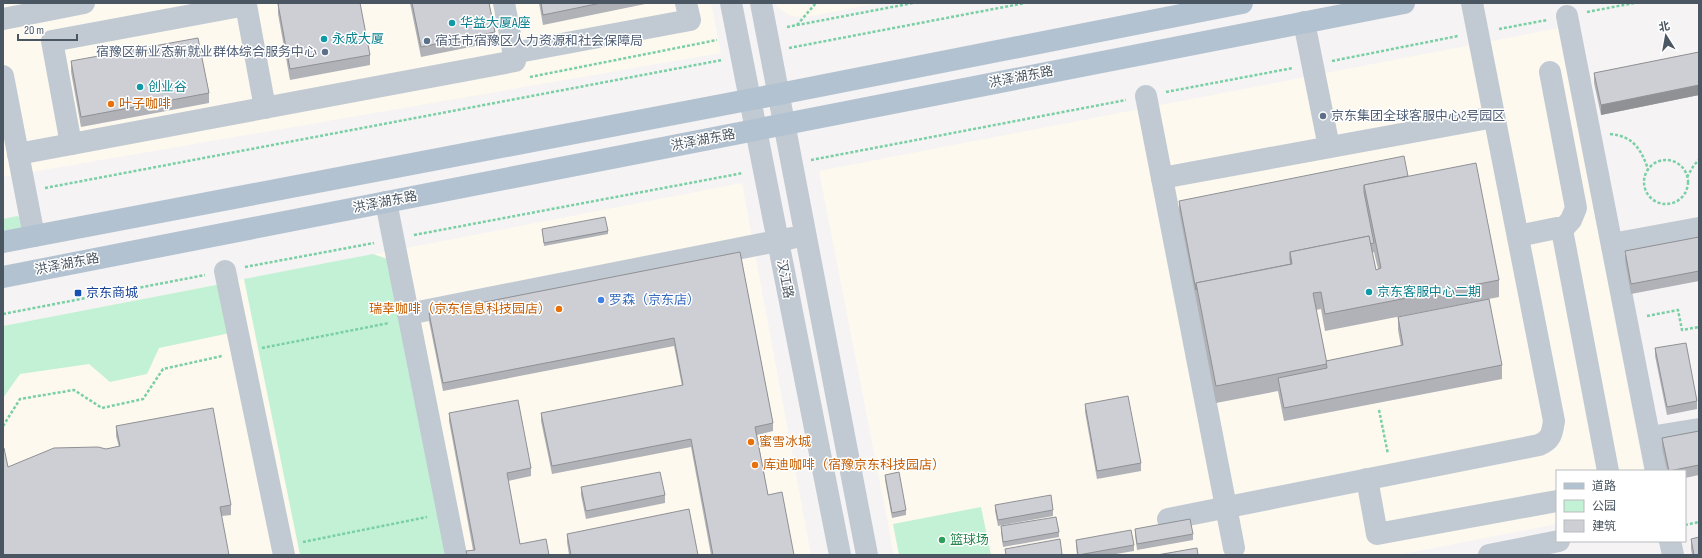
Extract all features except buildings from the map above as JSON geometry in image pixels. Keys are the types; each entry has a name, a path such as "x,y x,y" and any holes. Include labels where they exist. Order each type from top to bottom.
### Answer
{"main road":[{"path":"3,242 749,100 1242,3"},
{"name":"洪泽湖东路","path":"3,277 1404,3"}],"street":[{"path":"3,19 84,3"},
{"path":"18,154 515,61 504,3"},
{"path":"513,53 690,20 686,3"},
{"name":"汉江路","path":"731,3 762,169 840,555"},
{"path":"761,3 866,555"},
{"path":"1168,519 1539,445 1548,441 1552,434 1554,421 1472,3"},
{"path":"71,144 52,41 189,9 246,5 265,108"},
{"path":"1567,16 1656,470"},
{"path":"1304,22 1329,147"},
{"path":"1550,72 1576,208 1571,220 1562,230"},
{"path":"3,76 34,236"},
{"path":"1146,96 1234,548"},
{"path":"1162,178 1494,116"},
{"path":"386,202 456,555"},
{"path":"1518,236 1557,228 1562,230"},
{"path":"1612,244 1699,228"},
{"path":"1562,230 1608,470"},
{"path":"409,316 806,236"},
{"path":"225,271 283,551"},
{"path":"1650,437 1699,428"},
{"path":"1367,480 1378,534 1556,501"},
{"path":"1489,555 1556,542"},
{"path":"1670,542 1673,555"}],"path":[{"path":"797,25 816,3"},
{"path":"770,52 1025,3"},
{"path":"792,164 1634,3"},
{"path":"26,192 710,62 741,58"},
{"path":"1590,132 1616,135 1630,139 1637,144 1644,156 1648,169"},
{"path":"1687,177 1694,165 1699,160"},
{"path":"1660,161 1674,162 1685,170 1687,177 1686,191 1682,197 1670,204 1662,204 1655,201 1645,190 1644,183 1648,169 1653,164 1660,161"},
{"path":"3,314 762,169"},
{"path":"1627,320 1678,310 1682,330 1699,327"},
{"path":"3,426 20,399 74,390 102,408 142,399 163,369 409,316"},
{"path":"1380,410 1392,474"},
{"path":"283,551 448,513"},
{"path":"1686,525 1699,522"}],"shaded area":[{"path":"3,3 711,3 721,53 3,177"},
{"path":"775,3 880,3 812,16 797,17 789,15 777,7"},
{"path":"1559,28 1644,470 1556,470 1556,524 1398,555 894,555 819,171"},
{"path":"742,183 811,555 3,555 3,326"}],"green space":[{"path":"17,216 21,218 23,223 21,228 3,231 3,219"},
{"path":"373,254 396,262 453,555 300,555 244,279"},
{"path":"221,284 230,333 159,348 147,374 110,382 89,364 20,374 3,398 3,326"},
{"name":"篮球场","path":"981,507 991,555 899,555 893,524"}],"place":[{"name":"华益大厦A座","path":"452,23"},
{"name":"永成大厦","path":"324,39"},
{"name":"宿迁市宿豫区人力资源和社会保障局","path":"427,41"},
{"name":"宿豫区新业态新就业群体综合服务中心","path":"325,52"},
{"name":"创业谷","path":"140,87"},
{"name":"叶子咖啡","path":"111,104"},
{"name":"京东集团全球客服中心2号园区","path":"1323,116"},
{"name":"京东客服中心二期","path":"1369,292"},
{"name":"京东商城","path":"78,293"},
{"name":"罗森（京东店）","path":"601,300"},
{"name":"瑞幸咖啡（京东信息科技园店）","path":"559,309"},
{"name":"蜜雪冰城","path":"751,442"},
{"name":"库迪咖啡（宿豫京东科技园店）","path":"755,465"},
{"name":"篮球场","path":"942,540"}]}
